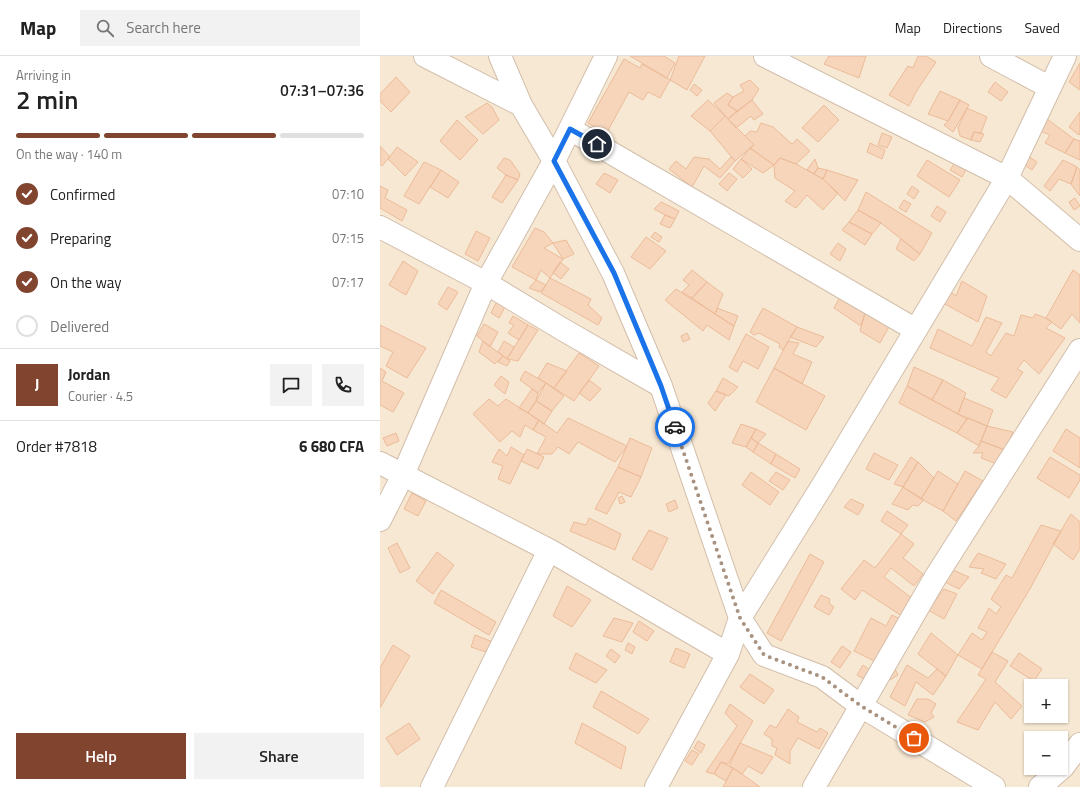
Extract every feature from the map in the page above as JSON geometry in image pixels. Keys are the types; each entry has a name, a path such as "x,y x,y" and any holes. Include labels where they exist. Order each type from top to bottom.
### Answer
{"street":[{"path":"425,56 521,105"},
{"path":"500,56 521,105 554,161 614,273 661,386 740,618 764,655 822,677 861,706 994,787"},
{"path":"380,520 403,475 486,283 554,161 606,56"},
{"path":"765,56 1007,178 1080,240"},
{"path":"991,56 1049,87"},
{"path":"656,787 728,654 740,618 824,483 1007,178 1065,56"},
{"path":"570,129 916,330"},
{"path":"380,227 486,283 661,386"},
{"path":"814,787 935,578 1080,350"},
{"path":"380,463 548,550 728,654"},
{"path":"432,787 548,550"},
{"path":"1040,787 1063,767 1080,744"}],"shaded area":[{"path":"380,56 1080,56 1080,787 380,787"}],"building":[{"path":"630,56 664,56 675,63 667,78"},
{"path":"679,56 705,56 687,90 670,80"},
{"path":"829,56 866,56 859,78 824,64"},
{"path":"918,56 926,56 936,62 916,92 909,106 889,95 908,66 913,68"},
{"path":"624,59 640,68 642,64 670,80 660,98 648,92 643,100 629,92 606,134 588,123"},
{"path":"1080,63 1080,90 1069,82"},
{"path":"396,77 410,92 391,112 380,101 380,94"},
{"path":"750,80 759,89 752,100 737,111 728,105 733,97 744,91 740,85"},
{"path":"995,82 1008,92 1001,101 988,92"},
{"path":"694,84 702,90 697,96 690,90"},
{"path":"940,91 960,100 948,121 928,114"},
{"path":"727,93 733,97 728,105 737,111 728,119 714,103"},
{"path":"708,100 725,116 710,131 691,116"},
{"path":"752,100 763,114 754,120 751,116 736,128 728,119"},
{"path":"960,100 969,105 953,132 944,125 948,121"},
{"path":"487,103 492,107 499,120 483,134 465,117"},
{"path":"824,105 839,120 818,142 802,128"},
{"path":"967,108 987,117 981,133 974,132 971,140 960,136 958,128"},
{"path":"1080,112 1080,134 1079,135 1069,127"},
{"path":"725,116 754,145 735,161 710,131"},
{"path":"1047,119 1074,139 1065,153 1045,143 1050,135 1038,130"},
{"path":"457,120 478,140 460,160 440,141"},
{"path":"761,123 773,127 792,144 797,139 810,151 796,164 780,158 774,165 750,148 754,145 745,136 750,131 757,132"},
{"path":"974,132 984,134 980,142 971,140"},
{"path":"882,133 892,137 887,148 878,145"},
{"path":"1074,139 1080,141 1080,160 1065,153"},
{"path":"870,143 885,150 882,159 867,152"},
{"path":"380,146 390,157 382,166 380,164"},
{"path":"397,147 418,162 405,176 388,159"},
{"path":"750,148 774,165 763,173 741,159"},
{"path":"1028,156 1037,162 1032,170 1023,164"},
{"path":"694,157 709,159 720,169 731,157 735,161 720,178 704,166 692,187 669,169 676,161 686,169"},
{"path":"504,158 510,160 520,174 518,180 506,175 497,168"},
{"path":"780,158 796,164 823,179 838,193 823,210 807,195 796,208 785,201 795,191 775,178 774,165"},
{"path":"741,159 752,169 743,178 733,169"},
{"path":"815,159 818,168 814,174 807,170"},
{"path":"927,160 960,180 949,197 917,176"},
{"path":"1063,160 1077,167 1071,184 1059,179 1050,191 1044,186"},
{"path":"956,161 967,168 962,177 950,170"},
{"path":"424,162 441,170 419,204 404,196"},
{"path":"1077,167 1080,170 1080,196 1071,184"},
{"path":"818,168 827,170 823,179 814,174"},
{"path":"441,170 459,182 448,198 430,187"},
{"path":"827,170 858,180 845,201 823,179"},
{"path":"604,173 618,180 610,193 596,184"},
{"path":"729,173 737,179 727,191 719,184"},
{"path":"506,175 518,180 502,203 492,197"},
{"path":"380,186 388,190 385,198 407,210 402,221 380,208"},
{"path":"912,186 919,191 914,199 907,194"},
{"path":"866,192 932,233 920,254 881,223 858,210"},
{"path":"1075,198 1080,206 1074,210 1069,202"},
{"path":"904,200 911,204 906,212 899,208"},
{"path":"661,202 679,211 675,219 654,209"},
{"path":"937,206 946,212 940,222 931,216"},
{"path":"858,210 881,223 872,234 849,222"},
{"path":"665,215 675,219 670,228 660,224"},
{"path":"849,222 872,234 865,245 842,230"},
{"path":"535,228 544,232 553,243 544,248 563,259 550,278 541,270 536,280 512,267"},
{"path":"476,231 490,238 478,261 465,254"},
{"path":"655,232 662,237 659,242 651,237"},
{"path":"646,237 666,251 650,269 631,257"},
{"path":"901,239 920,254 914,261 896,249"},
{"path":"566,240 574,254 563,259 553,243"},
{"path":"838,243 846,249 840,261 830,254"},
{"path":"403,261 418,271 406,295 389,285"},
{"path":"560,262 569,269 561,279 553,273"},
{"path":"692,270 707,282 692,298 682,292 689,285 683,280"},
{"path":"1073,270 1080,275 1080,323 1072,314 1061,329 1046,318"},
{"path":"550,278 591,299 588,305 602,318 598,325 541,293"},
{"path":"536,280 546,285 540,292 529,288"},
{"path":"962,281 987,296 978,322 943,303 948,290 956,296"},
{"path":"707,282 723,294 715,314 692,298"},
{"path":"448,287 458,292 447,310 438,304"},
{"path":"676,289 734,326 729,340 707,325 703,331 665,300"},
{"path":"840,297 866,310 861,326 834,308"},
{"path":"497,301 505,307 499,318 491,313"},
{"path":"717,308 738,316 734,326 715,314"},
{"path":"763,308 797,327 783,350 779,347 780,344 759,333 754,335 750,332"},
{"path":"865,313 891,323 880,343 860,331"},
{"path":"1035,314 1052,322 1046,328 1065,338 1039,374 1024,360 1017,369 1023,372 1006,398 991,390 999,378 930,348 938,329 972,346 986,317 1002,323 986,352 991,356 1006,333 1014,336 1021,315 1033,318"},
{"path":"513,316 528,325 519,340 508,333 514,325 509,323"},
{"path":"484,324 498,332 490,347 477,336"},
{"path":"380,325 426,348 407,378 386,366 393,352 380,346"},
{"path":"528,325 538,330 518,361 507,359"},
{"path":"797,327 824,337 816,347 790,337"},
{"path":"687,333 690,339 683,342 681,336"},
{"path":"746,334 769,347 758,369 743,361 737,372 729,367"},
{"path":"483,341 503,356 495,364 479,352"},
{"path":"504,341 514,347 507,359 498,352"},
{"path":"788,341 799,343 793,354 812,362 802,384 774,368"},
{"path":"579,353 599,366 574,401 554,388"},
{"path":"503,356 510,361 507,366 498,362"},
{"path":"547,363 567,371 554,388 538,378"},
{"path":"914,367 943,380 932,400 907,386"},
{"path":"380,368 386,372 382,381 404,393 393,412 380,405"},
{"path":"774,368 825,396 806,430 756,402"},
{"path":"525,371 546,383 538,393 520,380"},
{"path":"501,376 509,382 505,394 494,385"},
{"path":"723,378 738,387 729,396 716,391"},
{"path":"589,380 601,389 590,401 579,393"},
{"path":"943,380 966,393 958,414 932,400"},
{"path":"546,383 564,396 552,411 536,401"},
{"path":"907,386 967,419 957,433 899,403"},
{"path":"532,389 538,393 536,401 528,413 519,408"},
{"path":"716,391 726,395 715,411 708,403"},
{"path":"964,398 993,410 987,426 958,414"},
{"path":"489,399 498,406 506,399 539,420 533,430 525,425 520,437 512,431 500,442 473,414"},
{"path":"536,401 552,411 544,424 528,413"},
{"path":"568,418 627,446 615,462 578,442 569,454 558,447 552,454 537,454 546,437 533,430 539,420 557,433"},
{"path":"968,418 987,426 979,446 957,433"},
{"path":"741,424 756,429 746,447 732,443"},
{"path":"987,426 1013,432 1005,450 981,441"},
{"path":"756,429 766,434 758,443 751,438"},
{"path":"1066,429 1080,438 1080,468 1053,451"},
{"path":"396,433 399,441 387,446 383,438"},
{"path":"630,438 652,448 641,477 618,467"},
{"path":"751,438 758,443 753,452 746,447"},
{"path":"981,441 1005,450 997,464 981,458 983,453 973,453"},
{"path":"758,443 776,454 771,464 753,452"},
{"path":"511,447 524,455 510,484 498,479 503,466 492,462 499,449 507,456"},
{"path":"527,449 544,457 538,469 521,461"},
{"path":"874,453 898,465 889,480 866,469"},
{"path":"776,454 800,469 795,478 771,464"},
{"path":"911,457 918,462 903,487 894,484"},
{"path":"1050,457 1080,475 1080,480 1069,498 1037,478"},
{"path":"918,462 934,478 921,499 903,487"},
{"path":"618,467 641,477 631,497 619,492 607,514 595,509"},
{"path":"938,471 958,484 943,511 921,499"},
{"path":"965,471 983,481 956,521 943,511"},
{"path":"751,472 779,492 770,505 742,485"},
{"path":"776,472 790,480 783,490 769,481"},
{"path":"903,487 924,500 918,506 913,505 908,510 892,504"},
{"path":"412,493 426,501 418,516 404,509"},
{"path":"622,496 625,502 620,504 618,498"},
{"path":"851,499 864,505 858,515 844,507"},
{"path":"675,500 678,508 669,512 666,504"},
{"path":"887,511 908,525 901,534 881,521"},
{"path":"1071,514 1080,522 1080,549 1073,560 1053,544"},
{"path":"589,518 621,534 615,550 570,531 574,522 586,525"},
{"path":"1041,525 1061,531 1031,587 982,669 958,655 972,633 982,640 987,632 978,628 989,608 996,614 1001,607 991,599 1006,575 1012,578"},
{"path":"649,530 668,538 652,570 632,559"},
{"path":"901,534 914,544 903,558 923,574 914,586 891,568 884,577 913,599 902,616 862,590 855,600 841,589 864,560 875,568"},
{"path":"397,543 410,568 400,573 388,548"},
{"path":"437,552 454,565 433,594 416,581"},
{"path":"978,553 1006,564 996,579 981,573 984,569 969,567"},
{"path":"810,554 824,562 781,641 767,633"},
{"path":"953,570 969,577 959,589 945,582"},
{"path":"567,586 591,600 572,627 553,616"},
{"path":"944,589 957,594 944,619 928,610"},
{"path":"441,590 496,622 489,635 434,603"},
{"path":"821,595 830,599 829,603 834,607 829,615 814,607"},
{"path":"892,615 902,620 880,664 854,651 871,618 886,626"},
{"path":"614,618 633,623 622,642 603,636"},
{"path":"639,621 654,631 647,641 633,632"},
{"path":"931,633 958,655 946,676 918,654"},
{"path":"475,635 493,642 489,653 471,647"},
{"path":"628,643 635,647 632,654 625,650"},
{"path":"393,645 410,656 380,708 380,668"},
{"path":"842,646 851,652 840,668 831,662"},
{"path":"676,648 690,654 684,668 670,662"},
{"path":"611,649 620,656 615,663 606,656"},
{"path":"992,652 1008,661 995,682 1022,706 1011,719 995,702 978,730 957,722 986,679 978,675"},
{"path":"576,653 607,670 596,683 569,669"},
{"path":"1019,653 1042,669 1035,679 1031,679 1010,666"},
{"path":"863,665 873,672 867,681 857,675"},
{"path":"893,665 898,675 890,680 885,669"},
{"path":"907,665 928,678 937,669 946,676 933,695 916,682 905,706 890,697"},
{"path":"750,674 774,690 764,704 740,687"},
{"path":"601,691 649,719 638,734 593,707"},
{"path":"917,699 928,699 936,704 931,713 934,717 925,722 908,715"},
{"path":"730,704 753,721 728,764 721,762 714,774 706,772 737,726 725,713"},
{"path":"788,709 799,717 797,722 817,732 820,728 828,733 819,749 798,738 790,751 790,764 775,755 777,748 772,746 772,739 764,734 770,725 776,728"},
{"path":"409,723 420,739 397,755 386,738"},
{"path":"582,723 626,747 621,769 575,743"},
{"path":"698,741 705,745 701,753 694,748"},
{"path":"740,743 773,757 762,774 748,766 742,774 729,766"},
{"path":"692,750 699,754 692,765 685,761"},
{"path":"721,762 733,768 726,781 714,774"},
{"path":"733,768 742,774 760,787 723,787"}],"way so far":[{"path":"675,427 740,618 764,655 822,677 861,706 914,738"}],"route":[{"path":"597,144 570,129 554,161 614,273 661,386 675,427"}]}
